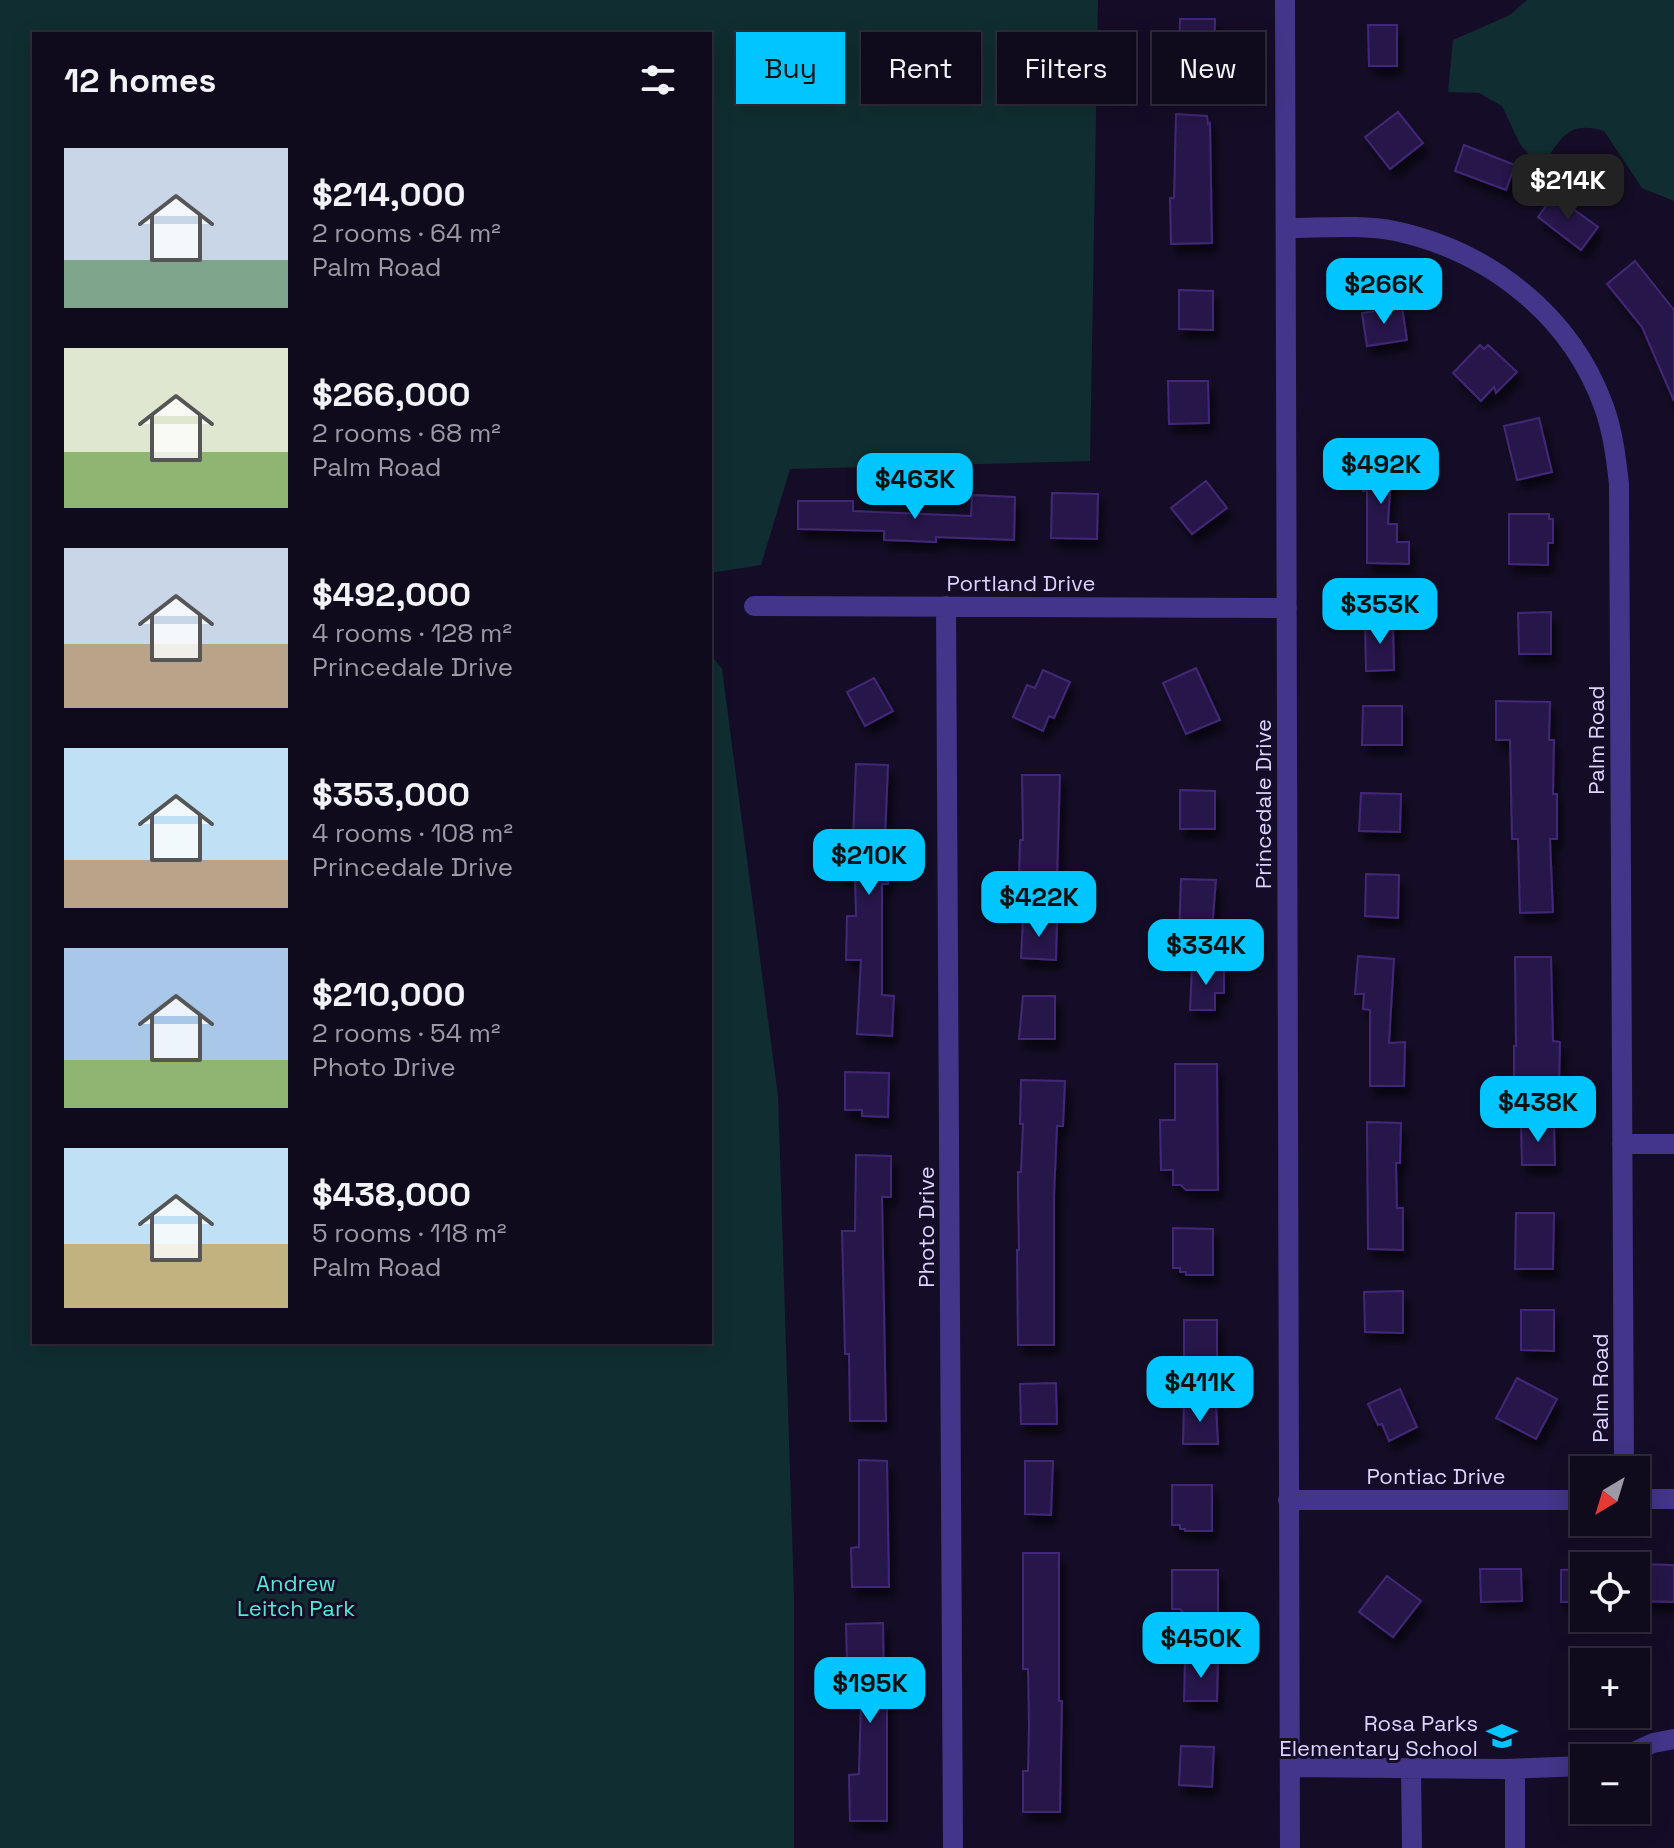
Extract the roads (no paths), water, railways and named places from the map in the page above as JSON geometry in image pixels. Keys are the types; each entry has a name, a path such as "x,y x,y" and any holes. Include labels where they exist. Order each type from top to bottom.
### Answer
{"street":[{"name":"Princedale Drive","path":"1285,0 1290,1848"},
{"name":"Palm Road","path":"1286,228 1392,231 1430,240 1466,254 1500,274 1553,320 1592,378 1604,408 1614,445 1619,484 1624,1456"},
{"name":"Portland Drive","path":"754,606 1287,608"},
{"name":"Photo Drive","path":"946,606 953,1848"},
{"path":"1622,1144 1674,1144"},
{"path":"1650,1499 1674,1499"},
{"name":"Pontiac Drive","path":"1288,1500 1570,1500"},
{"path":"1650,1744 1674,1739"},
{"path":"1290,1767 1570,1767"},
{"path":"1411,1768 1412,1848"},
{"path":"1515,1769 1515,1848"}],"place":[{"name":"Rosa Parks Elementary School","path":"1502,1736"}],"park label":[{"name":"Andrew Leitch Park","path":"296,1596"}]}
